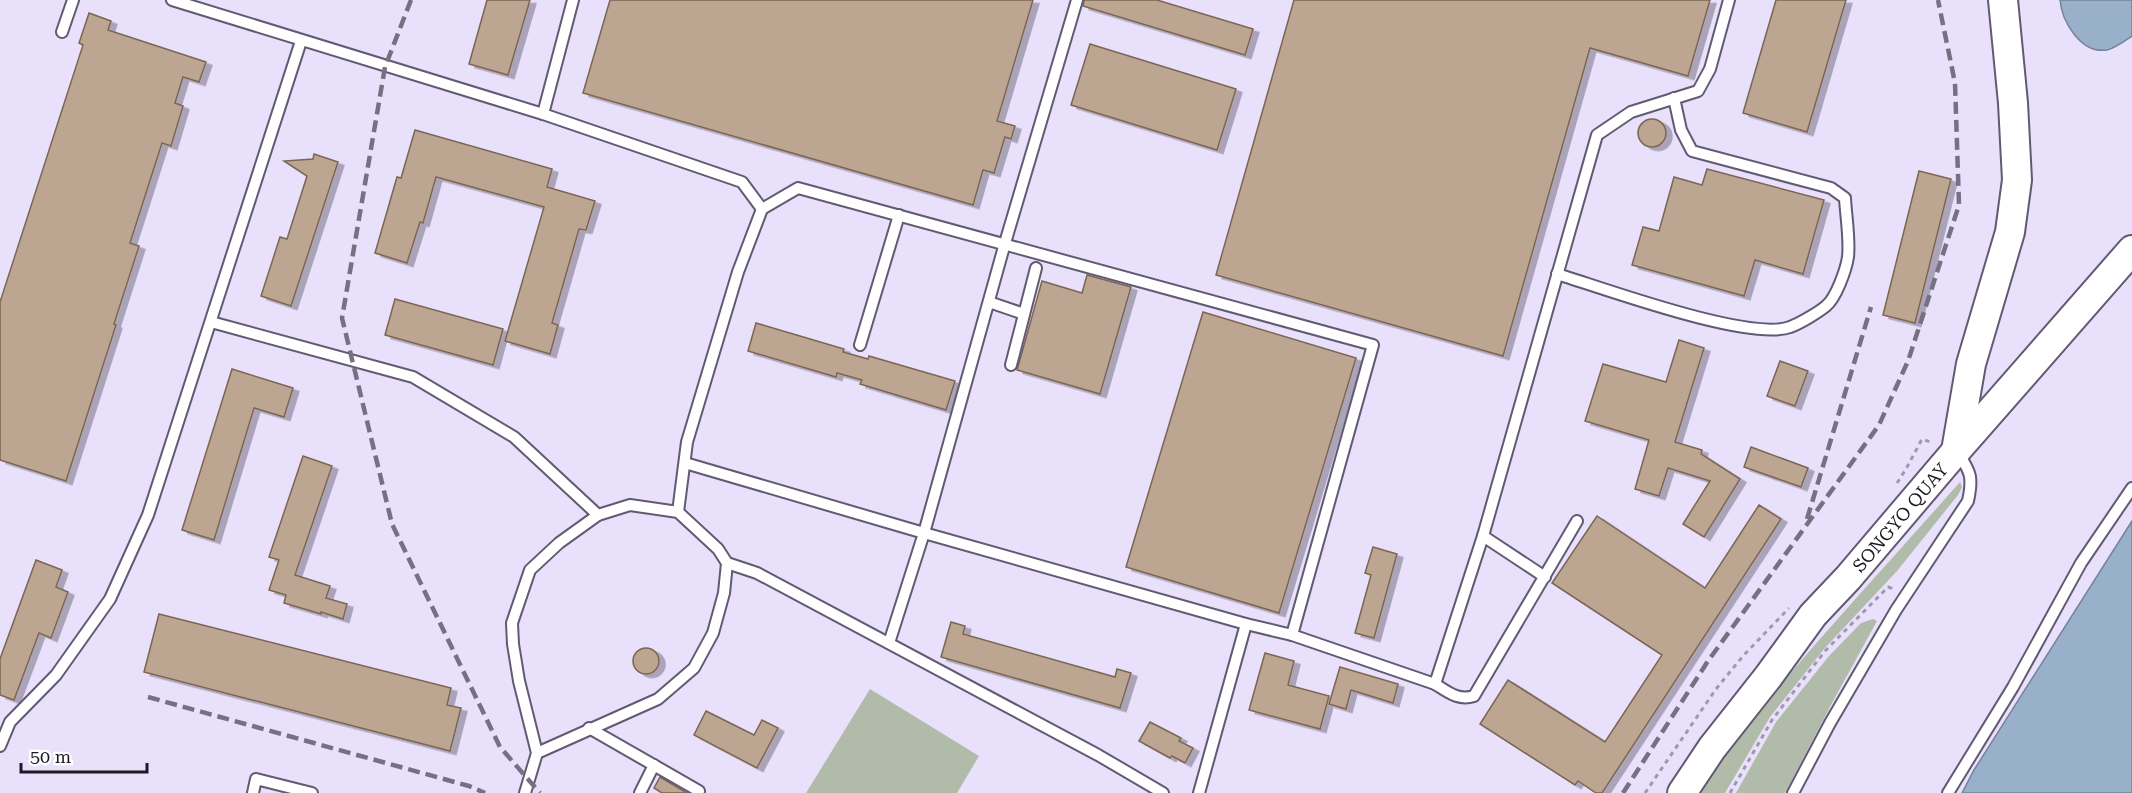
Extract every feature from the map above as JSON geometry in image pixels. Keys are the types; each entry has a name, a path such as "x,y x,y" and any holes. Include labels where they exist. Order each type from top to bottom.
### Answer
{"main road":[{"path":"1956,451 1971,364 2010,232 2017,180 2007,24 2003,0"},
{"name":"SONGYO QUAY","path":"1682,793 1712,748 1814,615 2132,250"}],"lane":[{"path":"62,32 73,0"},
{"path":"172,0 543,114 742,182 762,209"},
{"path":"543,114 573,0"},
{"path":"888,643 924,533 1005,243 1077,0"},
{"path":"1435,684 1483,536 1597,135 1631,112 1698,92 1710,69 1729,0"},
{"path":"0,746 10,722 56,675 110,598 148,515 301,40"},
{"path":"1557,274 1743,328 1770,330 1790,327 1827,306 1842,280 1848,257 1845,198 1831,188 1692,151 1681,130 1674,98"},
{"path":"678,512 687,442 734,283 762,209 798,188 1373,345 1292,635"},
{"path":"860,345 899,215"},
{"path":"1011,365 1036,268"},
{"path":"989,302 1024,314"},
{"path":"211,322 413,376 514,437 598,515"},
{"path":"1793,793 1830,723 1907,594 1968,501 1972,482 1968,469 1956,451"},
{"path":"685,463 924,533 1292,635 1435,684 1453,695 1464,698 1474,696 1577,521"},
{"path":"1948,793 2013,687 2081,563 2132,488"},
{"path":"525,793 537,753 519,681 512,623 530,570 559,543 598,515 630,506 678,512 718,549 727,563 724,593 713,633 694,668 658,699 537,753"},
{"path":"1483,536 1545,577"},
{"path":"727,563 757,573 1098,755 1163,793"},
{"path":"1199,793 1246,624"},
{"path":"589,728 699,791"},
{"path":"640,793 654,765"},
{"path":"253,793 256,779 312,793"}],"path":[{"path":"1730,793 1773,720 1825,651 1888,586 1907,594"}],"green space":[{"path":"1960,482 1962,487 1958,495 1897,571 1824,649 1770,717 1725,793 1694,793 1790,673"},
{"path":"1873,619 1877,621 1785,793 1736,793 1776,722 1829,656 1861,623"},
{"path":"870,689 979,756 957,793 806,793"}],"water":[{"path":"2060,0 2132,0 2132,36 2107,50 2089,47 2081,42 2069,27"},
{"path":"2132,521 2132,793 1962,793 1974,770"}],"building":[{"path":"487,0 530,0 508,75 469,64"},
{"path":"610,0 1033,0 997,121 1015,126 1011,139 1005,137 994,173 983,170 973,205 583,93"},
{"path":"1084,0 1157,0 1253,29 1245,55 1083,6"},
{"path":"1294,0 1710,0 1688,76 1590,48 1503,356 1216,275"},
{"path":"1776,0 1846,0 1807,132 1743,113"},
{"path":"89,13 111,21 108,30 206,62 199,82 183,77 175,103 183,106 171,146 162,143 130,243 139,246 66,481 0,460 0,302 83,45 79,43"},
{"path":"1090,44 1236,89 1217,150 1071,105"},
{"path":"1652,119 1662,123 1666,133 1662,143 1652,147 1642,143 1638,133 1642,123"},
{"path":"415,130 552,169 547,187 595,201 586,230 579,229 552,323 558,325 550,354 505,341 544,207 436,177 423,223 420,222 407,263 375,253 397,177 401,178"},
{"path":"314,154 338,162 291,306 261,296 280,237 287,239 307,176 284,161 313,159"},
{"path":"1707,169 1824,200 1803,274 1755,260 1744,296 1632,265 1643,227 1659,231 1674,177 1702,185"},
{"path":"1919,171 1951,179 1915,323 1883,315"},
{"path":"1087,275 1131,287 1100,394 1017,370 1042,281 1082,293"},
{"path":"395,299 503,329 493,365 385,335"},
{"path":"1203,312 1356,358 1279,613 1126,567"},
{"path":"756,323 844,349 843,352 868,359 869,356 955,381 946,410 860,384 862,380 837,373 836,377 748,351"},
{"path":"1679,340 1704,348 1675,442 1702,450 1701,454 1740,479 1704,537 1683,524 1710,481 1668,468 1659,496 1635,489 1649,440 1585,421 1603,364 1666,382"},
{"path":"1780,361 1808,371 1795,406 1767,396"},
{"path":"232,369 293,388 284,417 254,408 214,540 182,530"},
{"path":"1751,447 1808,468 1801,487 1744,467"},
{"path":"303,456 332,466 295,575 330,586 326,598 347,604 343,619 284,603 286,595 269,590 279,560 269,557"},
{"path":"1759,505 1781,519 1602,793 1596,793 1578,781 1575,785 1480,724 1508,680 1605,742 1662,655 1552,583 1597,516 1705,588"},
{"path":"1373,547 1397,554 1374,638 1355,633 1371,575 1365,573"},
{"path":"36,560 62,570 56,587 68,592 51,638 39,633 14,700 0,695 0,659"},
{"path":"159,614 451,688 447,705 461,708 450,751 144,672"},
{"path":"951,622 965,626 963,634 1115,677 1117,669 1131,673 1120,708 941,657"},
{"path":"646,648 655,652 659,661 655,670 646,674 637,670 633,661 637,652"},
{"path":"1265,653 1294,661 1288,685 1329,696 1320,729 1249,710"},
{"path":"1340,667 1398,684 1393,703 1351,690 1346,709 1329,704"},
{"path":"706,711 754,735 762,720 778,728 757,768 694,735"},
{"path":"1150,722 1181,738 1179,741 1193,748 1185,763 1172,756 1170,758 1139,741"},
{"path":"660,777 687,793 662,793 654,788"}],"railway":[{"path":"411,0 385,67 342,318 392,524 500,747 540,793"},
{"path":"1623,793 1708,661 1879,425 1908,361 1959,205 1955,83 1938,0"},
{"path":"1807,519 1871,307"},
{"path":"148,697 469,786 485,793"}]}
